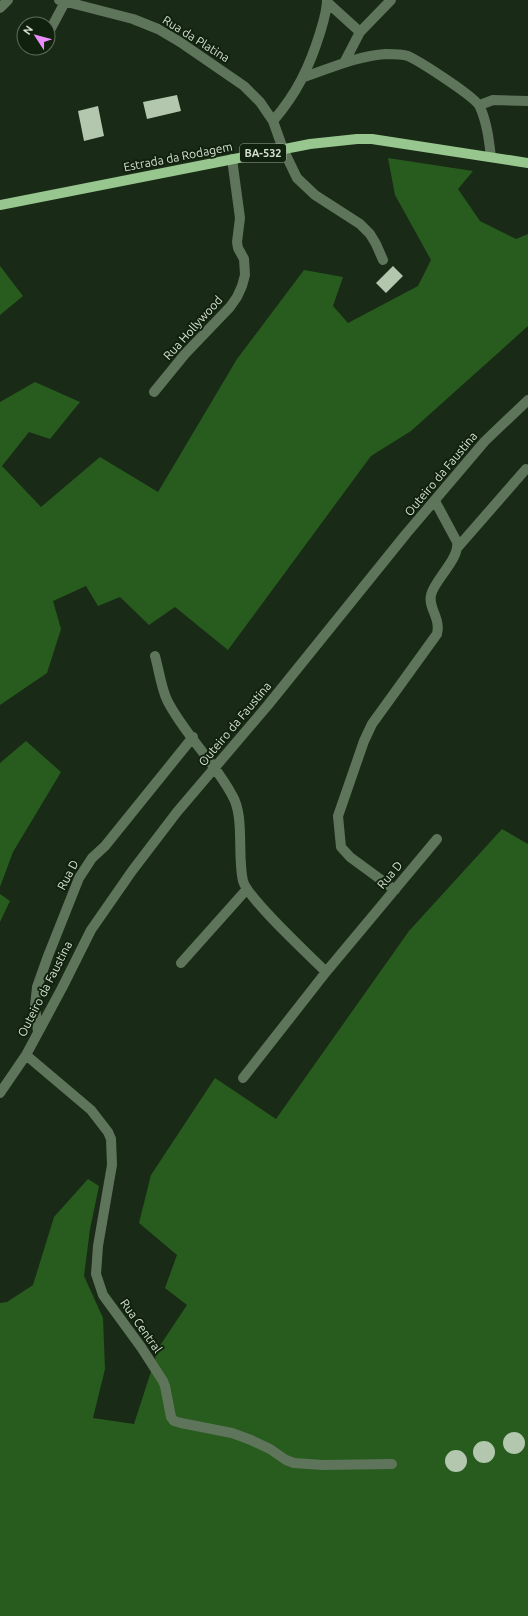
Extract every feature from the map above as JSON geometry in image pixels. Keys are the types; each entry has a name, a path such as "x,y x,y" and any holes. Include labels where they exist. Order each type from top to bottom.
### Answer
{"main road":[{"name":"Estrada da Rodagem","path":"0,205 318,143 357,139 372,139 528,163"}],"street":[{"path":"0,8 8,0"},
{"path":"345,61 360,32 391,0"},
{"path":"56,16 62,1"},
{"name":"Rua da Platina","path":"62,1 84,3 158,29 180,42 244,86 260,102 273,121 283,150 297,178 315,195 352,217 360,224 373,239 383,260"},
{"path":"327,1 360,32"},
{"path":"273,121 286,106 304,77 321,30 327,1"},
{"path":"304,77 345,61 386,54 408,56 454,84 480,105 488,132 491,158"},
{"path":"480,105 493,100 528,101"},
{"name":"Rua Hollywood","path":"154,392 185,354 230,307 242,286 245,276 244,259 238,248 237,242 240,218 232,160"},
{"name":"Outeiro da Faustina","path":"0,1092 26,1055 91,930 132,871 177,812 268,705 350,603 485,441 528,400"},
{"path":"395,890 350,857 341,847 338,816 364,741 372,724 436,634 439,627 430,596 458,547 526,469"},
{"path":"435,501 457,542 458,547"},
{"path":"155,656 167,698 176,715 215,767 233,796 237,806 241,870 244,883 262,906 326,972"},
{"name":"Rua D","path":"38,1032 35,1006 37,987 79,878 92,858 105,846 193,737"},
{"name":"Rua D","path":"243,1078 326,972 437,839"},
{"path":"181,963 247,888"},
{"name":"Rua Central","path":"26,1055 90,1110 108,1132 111,1139 112,1165 98,1246 96,1274 103,1295 141,1347 163,1381 171,1417 174,1421 232,1433 270,1449 283,1458 294,1463 323,1465 392,1464"}],"green space":[{"path":"388,158 473,171 458,189 480,221 516,239 528,234 528,326 411,431 371,456 228,650 175,607 149,625 120,597 98,606 86,586 53,601 61,629 47,673 0,705 0,402 35,382 80,402 50,439 29,432 2,466 41,507 100,457 158,492 237,359 304,270 343,277 333,306 348,323 418,286 431,260 395,195"},
{"path":"0,266 23,296 0,315"},
{"path":"26,741 61,772 13,852 0,887 0,763"},
{"path":"502,829 528,844 528,1616 0,1616 0,1303 7,1302 33,1285 54,1217 88,1179 99,1186 90,1229 84,1276 103,1318 105,1369 93,1418 134,1424 159,1347 187,1305 165,1288 177,1255 139,1223 151,1175 215,1078 276,1119 409,931"},
{"path":"0,894 10,901 0,922"}],"building":[{"path":"177,95 181,111 147,119 143,102"},
{"path":"98,106 104,136 84,141 78,111"},
{"path":"393,266 403,276 386,293 376,283"},
{"path":"514,1432 522,1435 525,1443 522,1451 514,1454 506,1451 503,1443 506,1435"},
{"path":"484,1441 492,1444 495,1452 492,1460 484,1463 476,1460 473,1452 476,1444"},
{"path":"456,1450 464,1453 467,1461 464,1469 456,1472 448,1469 445,1461 448,1453"}]}
